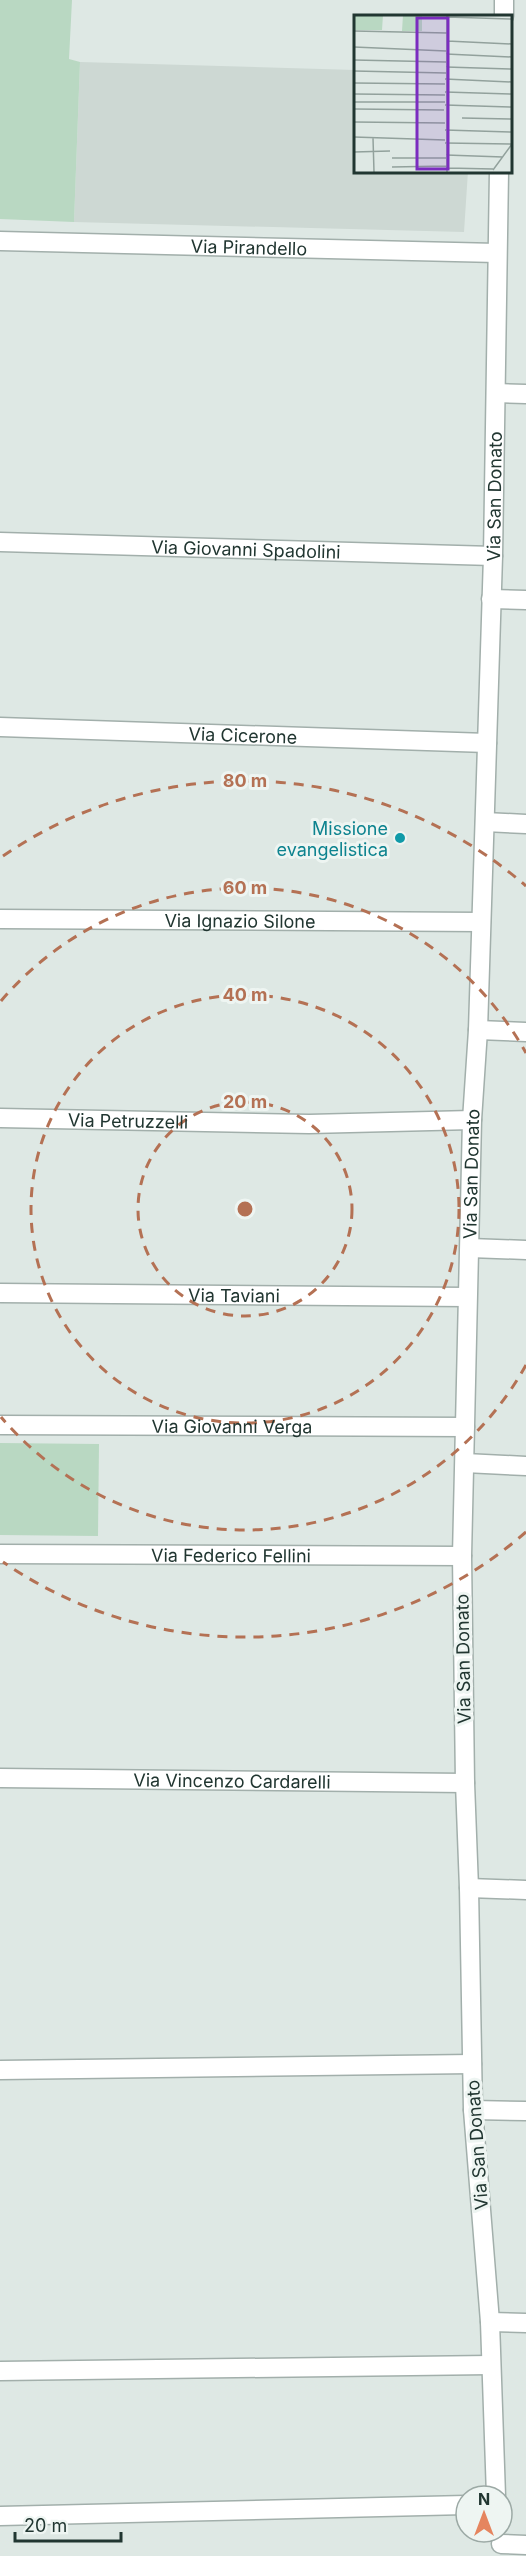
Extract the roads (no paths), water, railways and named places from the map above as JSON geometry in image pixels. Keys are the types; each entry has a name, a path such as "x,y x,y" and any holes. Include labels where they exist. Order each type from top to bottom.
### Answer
{"street":[{"name":"Via San Donato","path":"495,2484 490,2322 473,2110 462,1556 472,1120 478,1030 493,556 499,172"},
{"name":"Via Pirandello","path":"0,241 497,253"},
{"path":"496,393 526,394"},
{"name":"Via Giovanni Spadolini","path":"0,542 493,556"},
{"path":"491,599 526,600"},
{"name":"Via Cicerone","path":"0,727 487,743"},
{"path":"485,822 526,824"},
{"name":"Via Ignazio Silone","path":"0,919 481,922"},
{"path":"478,1030 526,1032"},
{"name":"Via Petruzzelli","path":"0,1118 309,1124 472,1120"},
{"path":"470,1248 526,1250"},
{"name":"Via Taviani","path":"0,1293 467,1297"},
{"name":"Via Giovanni Verga","path":"0,1425 465,1428"},
{"path":"465,1463 526,1466"},
{"name":"Via Federico Fellini","path":"0,1554 462,1556"},
{"name":"Via Vincenzo Cardarelli","path":"0,1778 465,1783"},
{"path":"470,1888 526,1890"},
{"path":"0,2070 472,2064"},
{"path":"473,2110 526,2111"},
{"path":"490,2322 526,2323"},
{"path":"0,2371 490,2365"},
{"path":"0,2516 454,2505"},
{"path":"501,2544 526,2545"}],"place":[{"name":"Missione evangelistica","path":"400,838"}]}
